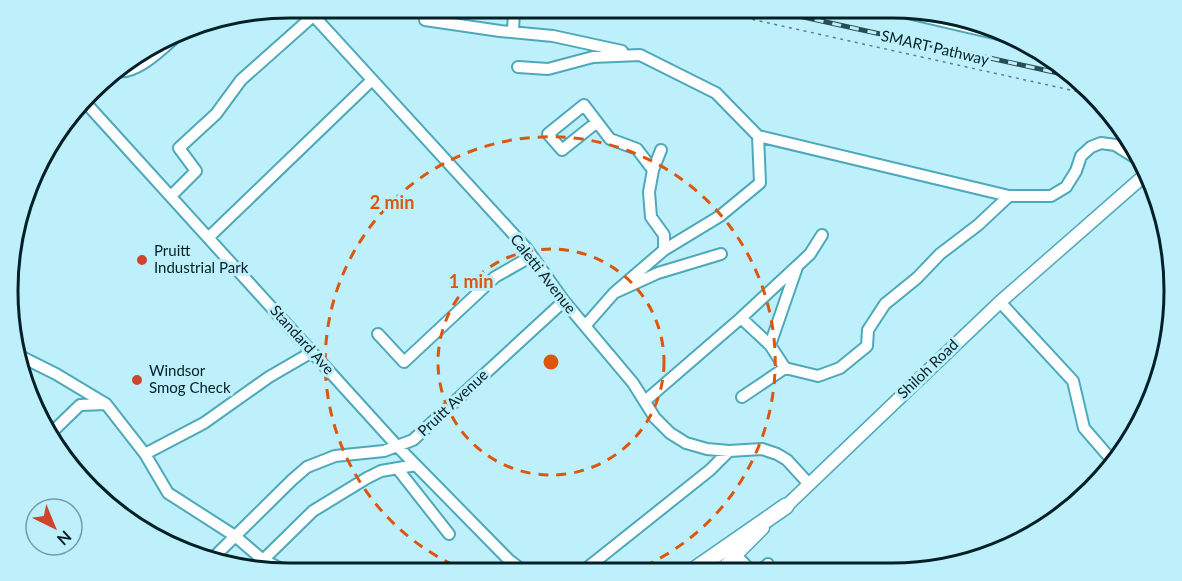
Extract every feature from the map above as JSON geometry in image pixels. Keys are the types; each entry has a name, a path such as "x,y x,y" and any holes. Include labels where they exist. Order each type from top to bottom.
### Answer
{"highway":[{"path":"704,563 786,506"}],"main road":[{"name":"Shiloh Road","path":"728,563 1000,302 1140,179"}],"street":[{"path":"171,196 196,171 179,148 216,114 241,80 308,18"},
{"name":"Caletti Avenue","path":"316,18 532,256 564,301 633,383 655,418 670,433 687,443 707,449 729,451 762,449 777,454 787,460 809,484"},
{"path":"513,32 514,18"},
{"path":"425,20 553,36 640,55 716,93 758,136 1009,196 1051,196 1066,187 1076,171 1081,156 1091,147 1101,143 1115,145 1126,152"},
{"path":"132,69 154,55"},
{"path":"518,67 548,69 593,57 640,55"},
{"path":"209,237 372,80"},
{"path":"597,122 562,150 548,134 584,105 597,122 610,139 637,149 653,170"},
{"name":"Standard Ave","path":"90,107 398,447 513,563"},
{"path":"585,326 614,293 664,250 720,216 760,183 758,136"},
{"path":"661,150 653,170 649,192 651,217 664,235 664,250"},
{"path":"741,318 770,345 785,368 818,376 840,368 867,346 868,330 885,304 1009,196"},
{"path":"645,401 797,267 810,254 822,234"},
{"path":"614,293 658,273 721,254"},
{"path":"378,334 404,362 495,277 532,256"},
{"path":"770,345 797,267"},
{"name":"Pruitt Avenue","path":"218,553 307,467 335,456 384,451 413,440 564,301"},
{"path":"1000,302 1073,381 1084,428 1108,456"},
{"path":"145,454 204,423 268,377 312,352"},
{"path":"27,359 106,404 145,454 168,493 235,536 266,562"},
{"path":"742,397 785,368"},
{"path":"56,428 80,405 106,404"},
{"path":"593,563 710,470 729,451"},
{"path":"263,560 313,512 367,478 381,471 416,465"},
{"path":"397,468 449,534"},
{"path":"736,555 744,563"}],"path":[{"name":"SMART Pathway","path":"746,18 1078,93"}],"railway":[{"path":"808,18 1055,72"}],"place":[{"name":"Pruitt Industrial Park","path":"142,260"},
{"name":"Windsor Smog Check","path":"137,380"}]}
